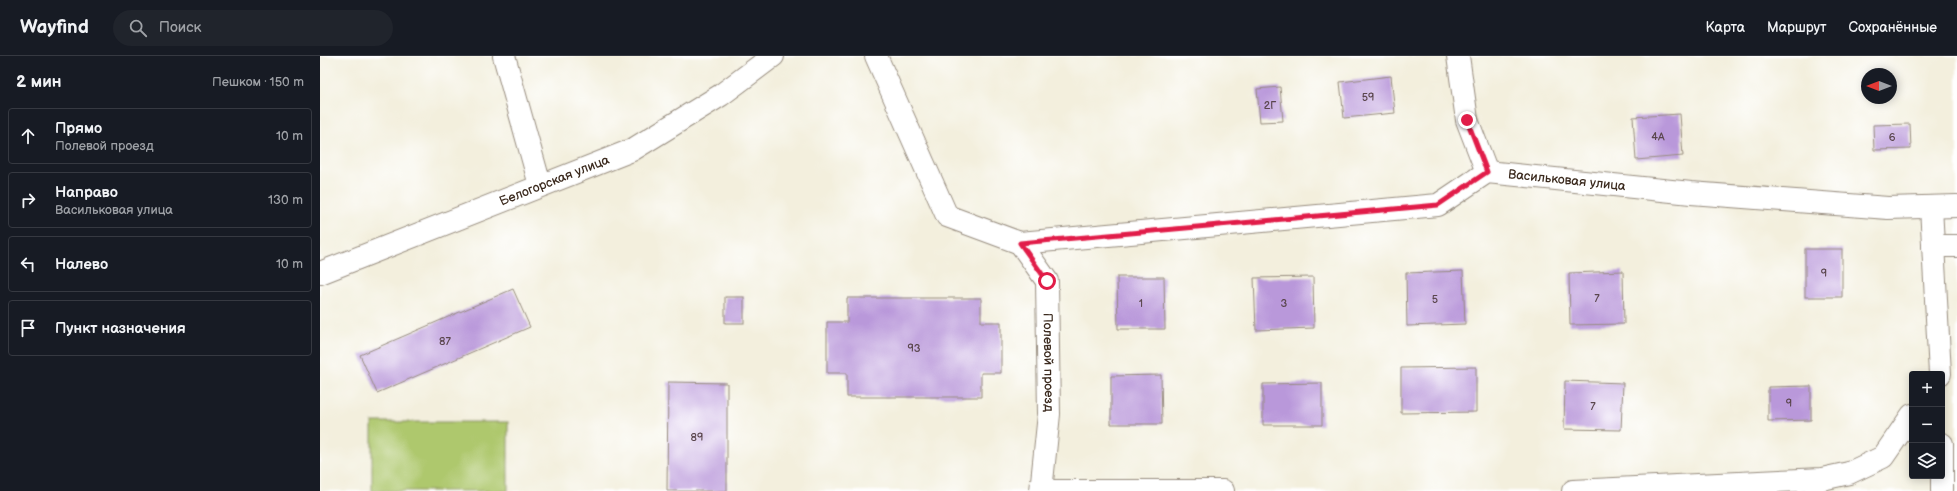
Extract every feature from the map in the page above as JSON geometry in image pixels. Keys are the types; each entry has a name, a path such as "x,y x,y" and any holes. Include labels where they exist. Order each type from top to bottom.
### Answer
{"street":[{"path":"504,56 540,186"},
{"name":"Белогорская улица","path":"320,274 632,150 721,95 773,56"},
{"path":"876,56 947,216 1020,243 1438,205 1487,172 1467,120 1458,56"},
{"name":"Васильковая улица","path":"1487,172 1691,193 1888,208 1957,206"},
{"path":"1931,207 1940,371"},
{"name":"Полевой проезд","path":"1020,243 1047,281 1049,414 1041,491"},
{"path":"1933,246 1957,246"},
{"path":"1573,491 1822,479 1850,473 1883,457 1909,419"},
{"path":"1945,453 1957,453"},
{"path":"1942,479 1942,491"},
{"path":"1052,491 1223,491"}],"green space":[{"path":"372,422 508,422 508,491 372,491"}],"building":[{"path":"1391,76 1395,113 1344,118 1340,82"},
{"path":"1280,87 1283,121 1260,122 1257,89"},
{"path":"1680,114 1683,156 1636,160 1633,117"},
{"path":"1910,124 1911,149 1874,150 1873,125"},
{"path":"1805,249 1842,249 1842,297 1805,297"},
{"path":"1463,271 1465,324 1407,326 1406,273"},
{"path":"1623,271 1624,324 1570,325 1569,273"},
{"path":"1117,277 1164,277 1165,329 1118,329"},
{"path":"1313,277 1314,328 1256,330 1254,278"},
{"path":"513,289 530,327 377,393 360,355"},
{"path":"725,297 744,297 744,323 725,323"},
{"path":"847,298 981,298 981,322 1001,322 1001,373 981,373 981,397 847,397 847,373 827,373 827,322 847,322"},
{"path":"1476,367 1476,412 1401,413 1401,368"},
{"path":"1161,375 1162,424 1111,424 1111,376"},
{"path":"1565,381 1623,383 1621,430 1564,429"},
{"path":"668,382 727,383 727,491 667,491"},
{"path":"1322,383 1322,425 1263,425 1263,384"},
{"path":"1811,386 1811,420 1768,421 1768,387"}],"route":[{"path":"1047,281 1020,243 1438,205 1487,172 1467,120"}]}
